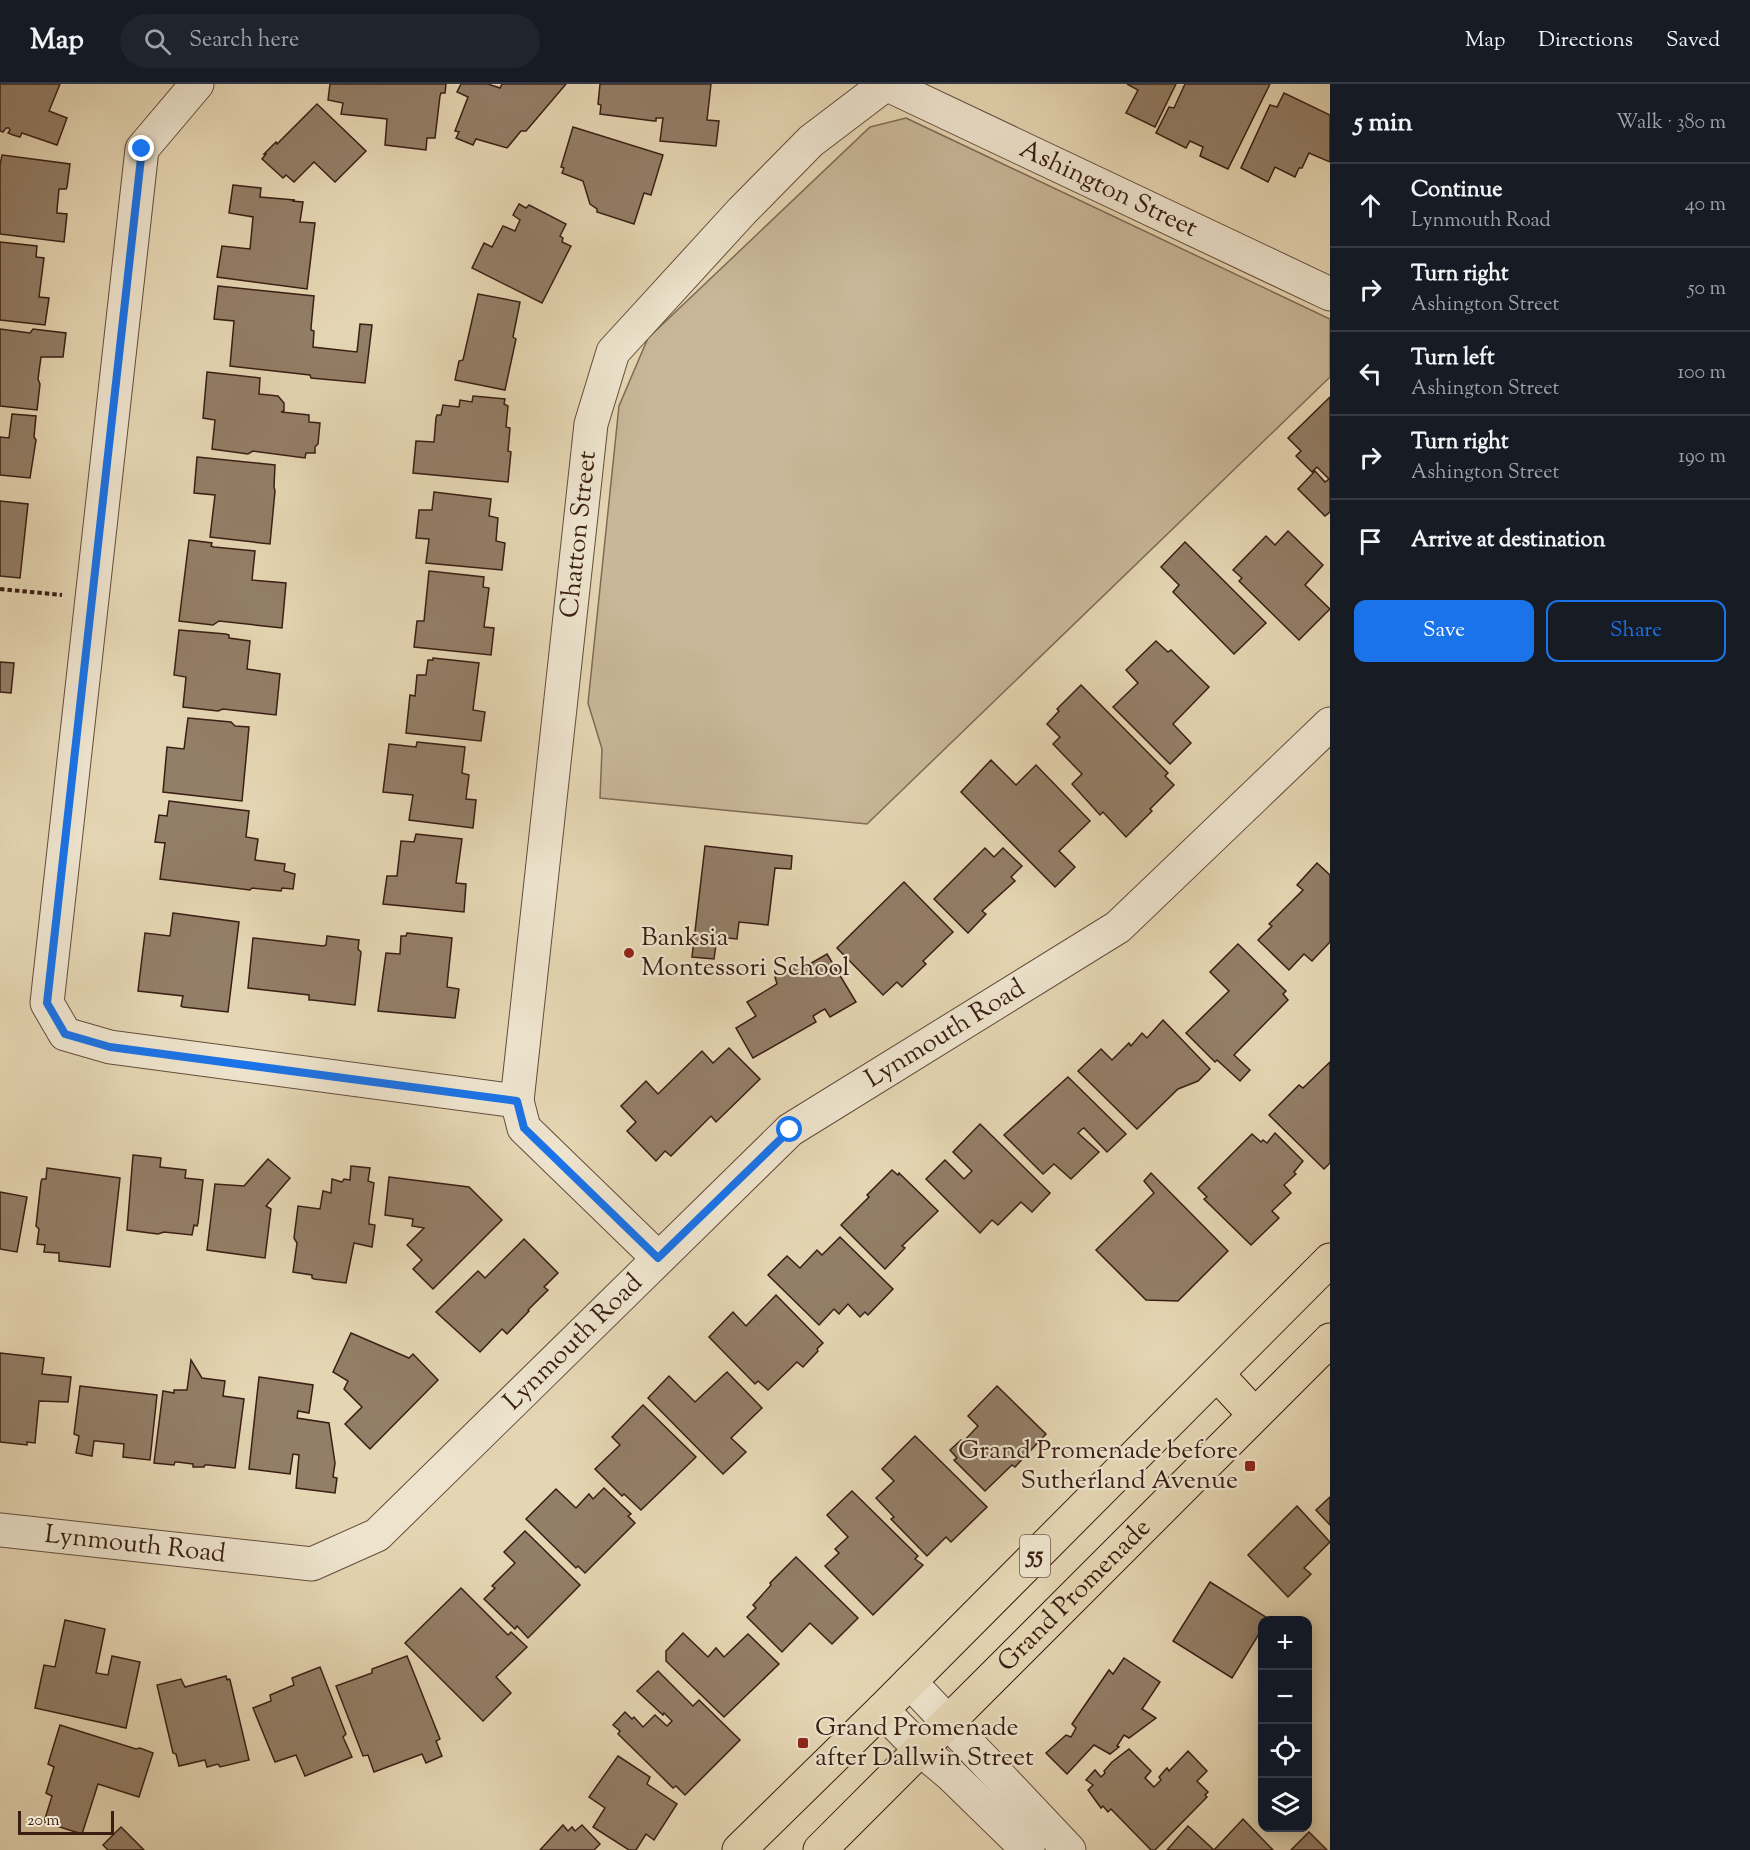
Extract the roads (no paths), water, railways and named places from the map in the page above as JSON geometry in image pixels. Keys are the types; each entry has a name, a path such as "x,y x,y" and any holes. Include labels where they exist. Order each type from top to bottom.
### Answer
{"main road":[{"name":"Grand Promenade","path":"739,1850 882,1710 1330,1260"},
{"name":"Grand Promenade","path":"820,1850 1330,1340"},
{"path":"1217,1374 1254,1414"}],"street":[{"path":"197,84 142,149 47,1003 65,1034 110,1047 517,1101 524,1128 658,1258"},
{"name":"Ashington Street","path":"886,84 1330,294"},
{"name":"Chatton Street","path":"517,1101 591,424 613,352 742,211 811,141 886,84"},
{"name":"Lynmouth Road","path":"0,1530 312,1564 377,1535 790,1130 1118,927 1330,724"},
{"path":"910,1682 1069,1850"},
{"path":"882,1710 920,1749 950,1774 1028,1850"}],"place":[{"name":"Banksia Montessori School","path":"629,953"},
{"name":"Grand Promenade before Sutherland Avenue","path":"1250,1466"},
{"name":"Grand Promenade after Dallwin Street","path":"803,1743"}]}
